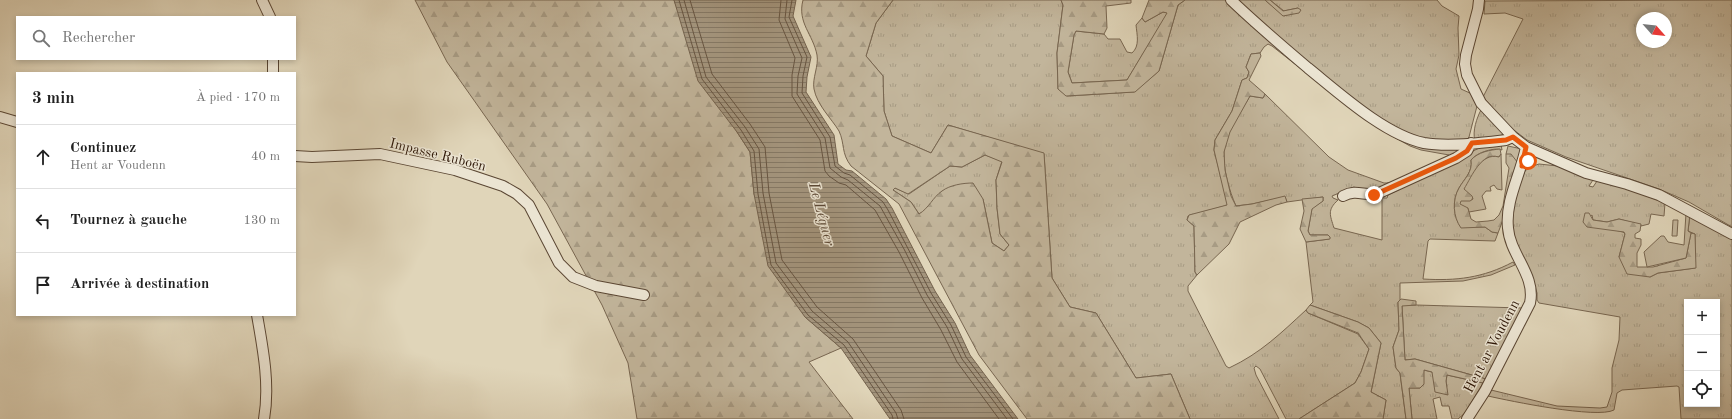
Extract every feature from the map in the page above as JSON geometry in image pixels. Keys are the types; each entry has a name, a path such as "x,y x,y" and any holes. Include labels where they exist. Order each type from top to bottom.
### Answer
{"street":[{"path":"262,0 270,16"},
{"path":"1231,0 1269,35 1333,88 1381,123 1399,134 1424,142 1438,144 1506,140 1513,137"},
{"path":"1479,0 1466,55 1467,75 1480,103 1513,137 1526,147 1586,173 1627,184 1659,195 1732,234"},
{"path":"272,72 273,60"},
{"path":"0,117 16,122"},
{"path":"1343,196 1354,192 1370,195 1377,194 1456,158 1467,151 1472,143"},
{"name":"Hent ar Voudenn","path":"1466,419 1484,391 1530,303 1531,293 1529,281 1511,244 1507,226 1514,188 1522,166 1526,147"},
{"name":"Impasse Ruboën","path":"296,156 312,157 380,154 455,170 503,186 517,194 529,205 559,263 573,277 596,286 644,295"},
{"path":"1522,166 1534,159 1551,158"},
{"path":"257,316 263,349 266,387 264,419"}],"green space":[{"path":"415,0 674,0 681,19 737,132 750,152 754,194 805,317 841,348 809,362 853,419 637,419 628,363 602,305 547,204 447,62"},
{"path":"803,0 893,0 876,23 866,56 883,76 884,111 892,136 931,153 948,125 1044,153 1052,278 1070,307 1096,313 1136,378 1171,374 1190,419 1027,419 979,355 899,204 851,166 848,161 844,153 839,131 821,106 814,89 817,55 804,22 802,8","holes":["985,155 1002,162 996,180 1000,234 1009,245 1004,251 992,243 983,199 973,183 965,183 945,189 939,193 926,209 919,214 911,202 893,190 895,188 908,194 950,166 962,167"]},
{"path":"893,0 1061,0 1063,5 1057,53 1058,89 1067,96 1134,92 1159,71 1178,5 1185,0 1228,0 1270,39 1340,96 1374,121 1411,141 1420,144 1446,147 1466,147 1449,160 1437,166 1376,191 1366,193 1354,187 1332,196 1338,200 1332,207 1330,213 1334,228 1382,240 1382,198 1387,198 1388,195 1479,148 1493,144 1501,144 1502,150 1495,149 1486,151 1477,155 1471,160 1471,168 1459,188 1454,203 1456,218 1461,227 1485,227 1492,232 1498,233 1495,241 1430,239 1428,241 1423,279 1458,279 1491,272 1513,262 1515,265 1491,275 1463,281 1400,283 1400,300 1398,302 1399,330 1393,347 1396,368 1400,373 1406,419 1383,419 1386,400 1371,392 1381,343 1369,328 1358,322 1310,305 1313,302 1306,242 1329,239 1330,237 1328,235 1310,235 1308,231 1312,208 1323,201 1323,197 1287,202 1285,197 1236,206 1229,186 1224,159 1227,137 1250,96 1263,98 1265,94 1329,157 1348,170 1384,183 1407,177 1427,168 1449,155 1421,150 1410,146 1387,133 1356,112 1268,44 1260,53 1251,54 1246,67 1249,72 1247,78 1242,80 1232,111 1215,140 1214,150 1228,205 1188,216 1187,220 1194,226 1195,272 1197,275 1188,286 1188,291 1226,366 1229,368 1261,349 1279,335 1306,310 1308,313 1358,334 1369,349 1361,372 1355,383 1299,419 1286,419 1260,369 1256,366 1254,368 1256,375 1279,419 1190,419 1171,374 1136,378 1096,313 1070,307 1052,278 1044,154 948,125 931,153 892,136 884,111 883,76 866,56 876,23"},
{"path":"1061,0 1131,0 1131,3 1106,6 1107,28 1104,34 1076,31 1068,72 1072,83 1127,80 1167,13 1163,12 1145,22 1142,18 1149,0 1185,0 1178,5 1159,71 1135,92 1066,96 1058,89 1057,53 1063,5"},
{"path":"1233,0 1265,0 1284,16 1296,12 1298,8 1284,11 1270,0 1437,0 1442,6 1459,16 1459,55 1456,69 1461,89 1472,94 1477,106 1469,137 1466,140 1451,142 1408,136 1367,112"},
{"path":"1265,0 1270,0 1283,11 1298,8 1301,10 1299,13 1283,16"},
{"path":"1732,0 1732,227 1689,202 1659,189 1566,157 1527,140 1510,127 1483,97 1523,19 1505,13 1484,14 1485,1"},
{"path":"1163,12 1168,13 1127,80 1072,83 1068,72 1076,31 1104,34 1108,39 1120,39 1127,52 1132,53 1137,44 1136,25 1142,18 1145,22"},
{"path":"1260,53 1261,56 1249,80 1265,94 1263,98 1250,96 1230,132 1224,152 1225,170 1231,196 1236,206 1252,204 1285,196 1287,202 1276,205 1240,222 1229,244 1197,275 1195,272 1194,226 1187,220 1189,215 1227,205 1214,150 1215,140 1232,111 1242,80 1247,78 1249,72 1246,67 1251,54"},
{"path":"1481,110 1503,133 1501,137 1475,140 1475,129"},
{"path":"1508,146 1522,149 1518,163 1506,154"},
{"path":"1500,149 1501,154 1499,157 1491,156 1481,163 1476,176 1473,197 1468,208 1471,219 1476,222 1494,220 1499,215 1503,206 1509,168 1506,163 1506,154 1511,154 1518,163 1504,217 1498,233 1492,232 1485,227 1461,228 1456,219 1454,203 1459,188 1471,168 1471,160 1481,153"},
{"path":"1501,154 1502,190 1497,189 1494,185 1490,187 1491,191 1486,191 1482,196 1486,209 1469,212 1468,208 1460,204 1461,201 1470,201 1473,199 1472,196 1464,189 1482,162 1493,156 1499,157"},
{"path":"985,155 1002,161 996,180 1000,234 1009,245 1004,251 992,243 983,199 942,191 924,211 919,214 911,202 893,190 895,188 909,194 950,166 962,167"},
{"path":"1539,164 1558,166 1593,180 1589,186 1593,187 1597,181 1599,181 1628,189 1665,203 1664,216 1651,214 1649,224 1641,226 1619,219 1607,222 1593,220 1592,215 1583,222 1623,232 1625,234 1619,257 1650,277 1658,273 1695,268 1695,234 1688,231 1690,214 1732,238 1732,419 1681,419 1679,387 1677,386 1622,390 1617,393 1614,410 1605,412 1572,411 1488,396 1491,390 1557,406 1600,408 1607,407 1612,392 1612,368 1619,340 1620,317 1539,303 1537,300 1535,286 1513,240 1512,208 1525,171 1530,167"},
{"path":"1323,197 1323,201 1312,209 1308,231 1310,235 1328,235 1330,239 1306,242 1300,229 1304,211 1302,199"},
{"path":"1585,213 1589,213 1593,220 1607,222 1619,219 1641,224 1640,231 1635,234 1635,238 1641,239 1641,245 1637,253 1637,267 1653,267 1686,258 1691,233 1695,234 1696,268 1658,273 1650,277 1627,274 1619,257 1625,234 1624,232 1587,227 1583,222"},
{"path":"1686,213 1690,214 1688,231 1691,233 1686,258 1647,267 1644,252 1661,236 1664,236 1668,242 1684,245"},
{"path":"1673,220 1678,220 1677,236 1672,236"},
{"path":"1401,299 1416,301 1416,305 1402,306 1405,360 1415,359 1486,379 1483,383 1447,375 1446,381 1448,395 1435,392 1432,372 1424,370 1424,384 1420,388 1409,388 1412,419 1406,419 1400,373 1396,368 1393,347 1399,330 1398,302"},
{"path":"1310,305 1358,322 1369,328 1381,343 1371,392 1386,400 1383,419 1299,419 1355,383 1361,372 1369,349 1358,333 1308,313 1306,310"},
{"path":"1402,305 1522,308 1522,312 1486,379 1415,359 1405,360"},
{"path":"1424,370 1432,372 1447,395 1447,375 1483,383 1465,413 1458,419 1452,419 1449,406 1442,406 1440,397 1433,399 1437,419 1412,419 1409,388 1420,388"}],"water":[{"name":"Le Léguer","path":"674,0 796,0 793,16 811,57 806,92 834,135 838,164 846,170 852,171 886,199 935,291 955,323 970,355 1018,419 890,419 841,348 805,317 768,266 754,194 750,152 737,132 698,81"}],"route":[{"path":"1374,195 1384,192 1456,158 1467,151 1472,143 1506,140 1513,137 1526,147 1522,166 1528,161"}]}
